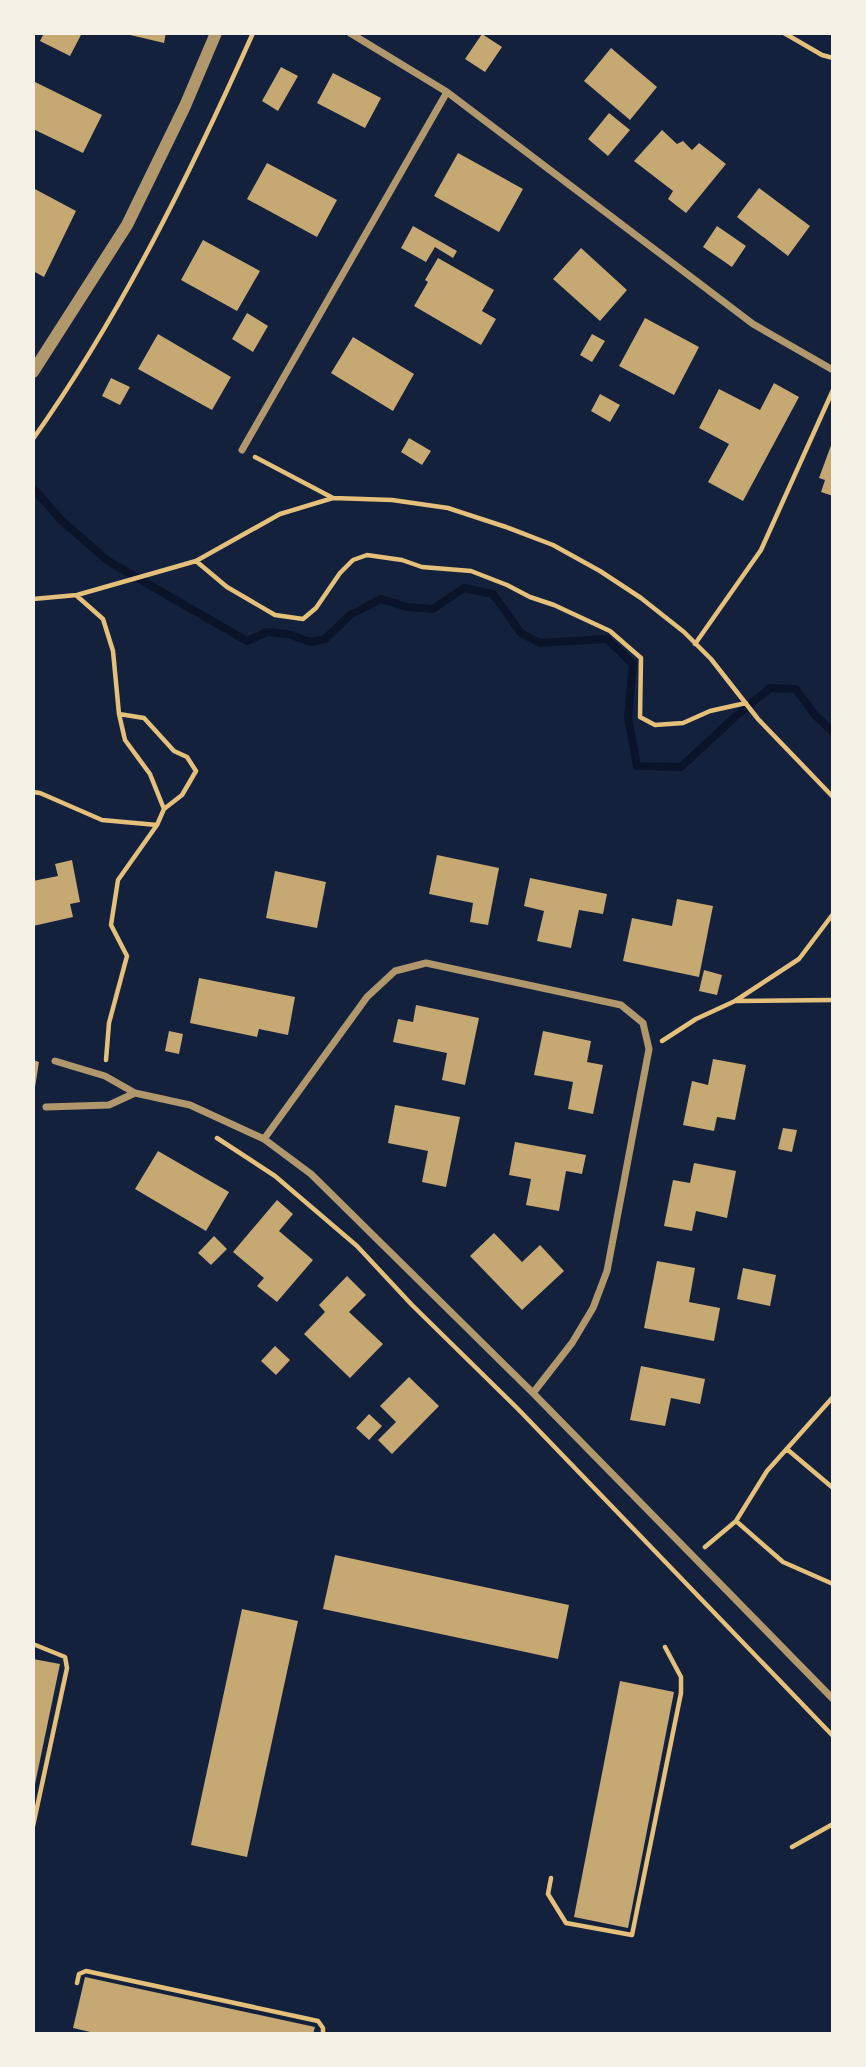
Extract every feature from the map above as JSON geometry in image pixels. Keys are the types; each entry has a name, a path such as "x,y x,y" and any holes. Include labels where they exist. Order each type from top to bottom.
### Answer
{"street":[{"path":"33,372 127,225 185,106 216,33"},
{"path":"350,33 447,92 753,324 833,370"},
{"path":"242,450 447,92"},
{"path":"264,1139 367,997 395,971 426,963 621,1005 643,1023 649,1049 607,1270 593,1308 572,1343 534,1394"},
{"path":"55,1061 105,1076 135,1093 190,1105 264,1139 311,1174 534,1394 833,1699"},
{"path":"46,1107 109,1105 135,1093"}],"path":[{"path":"33,439 66,393 162,223 213,123 253,33"},
{"path":"784,33 822,55 833,58"},
{"path":"695,643 761,550 833,390"},
{"path":"242,450 333,498"},
{"path":"33,599 77,595 162,573 196,561 280,514 333,498 392,500 448,508 553,545 641,598 711,659 758,719 833,797"},
{"path":"196,561 228,587 275,615 303,619 316,608 346,566 366,555 402,560 422,567 471,572 507,584 530,597 610,631 642,658 640,718 654,726 683,723 710,711 746,703"},
{"path":"77,595 103,620 113,651 119,714 125,740 150,774 164,809"},
{"path":"105,1076 109,1023 127,956 111,925 118,880 158,825 164,809 182,795 196,771 187,757 174,751 144,718 119,714"},
{"path":"33,792 102,820 158,825"},
{"path":"649,1049 696,1019 735,1001 799,959 833,914"},
{"path":"735,1001 833,999"},
{"path":"209,1133 275,1176 357,1246 412,1306 545,1437 833,1736"},
{"path":"693,1557 736,1521 767,1471 833,1397"},
{"path":"788,1450 833,1488"},
{"path":"736,1521 783,1562 833,1584"},
{"path":"33,1644 65,1657 67,1668 33,1826"},
{"path":"551,1878 548,1894 566,1923 632,1935 681,1693 681,1677 665,1647"},
{"path":"792,1847 833,1824"},
{"path":"77,1983 79,1974 86,1971 318,2021 323,2028 323,2034"}],"building":[{"path":"44,33 82,33 70,56 40,41"},
{"path":"122,33 166,33 164,43"},
{"path":"482,34 502,47 485,72 465,59"},
{"path":"611,48 657,87 630,120 584,81"},
{"path":"281,67 298,76 278,111 262,101"},
{"path":"333,73 381,98 365,128 317,103"},
{"path":"33,81 102,115 83,153 33,129"},
{"path":"609,113 630,130 608,156 588,139"},
{"path":"662,130 677,144 683,141 692,150 699,143 726,164 686,213 668,199 673,191 634,161"},
{"path":"458,153 523,189 499,232 434,196"},
{"path":"267,163 337,200 317,237 247,199"},
{"path":"33,188 76,211 44,277 33,271"},
{"path":"759,188 810,226 788,256 737,217"},
{"path":"413,226 457,251 453,258 435,247 426,262 401,248"},
{"path":"717,226 746,246 732,267 703,247"},
{"path":"203,240 260,271 237,311 181,280"},
{"path":"581,248 627,290 600,321 553,279"},
{"path":"438,258 494,290 482,311 496,319 481,345 414,306"},
{"path":"247,313 268,326 253,352 232,339"},
{"path":"645,318 699,347 674,395 619,366"},
{"path":"158,334 231,377 212,410 138,369"},
{"path":"592,334 605,341 592,362 580,355"},
{"path":"353,337 414,374 393,411 331,373"},
{"path":"111,378 130,387 120,405 102,396"},
{"path":"774,383 799,397 743,501 708,482 729,444 699,428 719,389 760,410"},
{"path":"600,394 620,405 610,422 591,411"},
{"path":"409,438 431,451 422,465 401,452"},
{"path":"833,440 833,496 821,492 825,480 819,478"},
{"path":"437,855 499,868 488,925 470,922 473,903 429,894"},
{"path":"72,860 80,902 70,904 73,917 33,926 33,881 58,876 55,864"},
{"path":"275,871 326,882 317,928 266,918"},
{"path":"530,878 607,894 603,914 579,910 571,948 537,941 544,911 524,906"},
{"path":"677,899 713,906 699,977 623,961 632,918 672,926"},
{"path":"704,970 722,975 717,995 699,991"},
{"path":"199,978 295,997 288,1035 259,1029 257,1037 190,1023"},
{"path":"416,1005 479,1018 465,1085 442,1080 447,1053 393,1042 398,1019 413,1022"},
{"path":"169,1031 183,1034 179,1054 165,1051"},
{"path":"543,1031 591,1041 587,1062 603,1065 593,1114 568,1109 573,1082 534,1075"},
{"path":"713,1059 746,1065 735,1120 717,1117 714,1131 683,1125 692,1081 708,1085"},
{"path":"33,1060 39,1062 35,1087 33,1087"},
{"path":"395,1105 460,1117 446,1187 422,1182 428,1151 388,1143"},
{"path":"783,1128 797,1130 792,1152 778,1149"},
{"path":"515,1142 586,1155 582,1174 566,1171 559,1211 526,1205 531,1179 509,1175"},
{"path":"158,1151 229,1192 206,1231 135,1189"},
{"path":"694,1163 736,1171 727,1218 696,1211 692,1231 664,1226 673,1180 690,1183"},
{"path":"277,1200 293,1214 279,1231 313,1260 277,1302 257,1286 264,1278 233,1252"},
{"path":"494,1233 522,1262 540,1245 564,1271 522,1310 470,1256"},
{"path":"214,1236 227,1249 211,1265 198,1253"},
{"path":"657,1261 695,1268 689,1302 720,1308 714,1341 644,1328"},
{"path":"743,1268 776,1275 770,1306 737,1299"},
{"path":"347,1276 366,1295 349,1312 383,1344 350,1378 304,1334 325,1312 319,1305"},
{"path":"275,1346 290,1360 276,1375 261,1361"},
{"path":"641,1366 705,1379 700,1404 671,1398 665,1426 630,1420"},
{"path":"409,1377 439,1406 392,1454 378,1440 396,1422 380,1406"},
{"path":"369,1414 382,1426 369,1440 356,1428"},
{"path":"335,1555 569,1605 558,1659 323,1609"},
{"path":"242,1609 298,1621 247,1857 191,1845"},
{"path":"33,1659 60,1664 34,1789 33,1789"},
{"path":"620,1681 674,1692 628,1928 574,1917"},
{"path":"85,1977 315,2027 313,2034 99,2034 73,2028"}],"waterway":[{"path":"33,488 61,520 108,561 247,641 267,632 288,634 311,642 325,639 350,615 381,599 407,607 433,609 464,588 493,594 521,633 540,643 607,639 633,664 628,717 637,766 681,767 770,688 796,689 814,714 833,732"}]}
